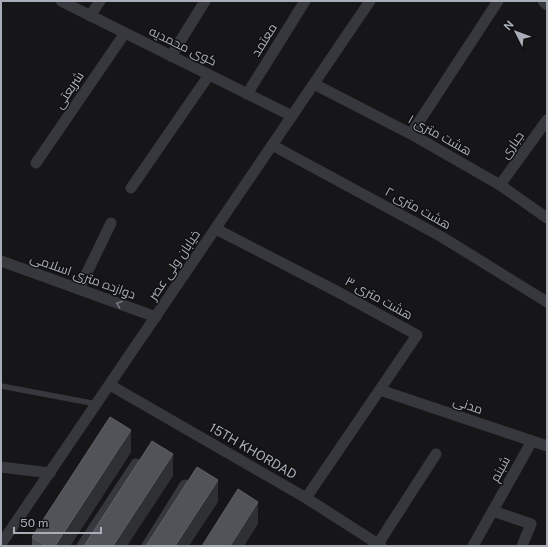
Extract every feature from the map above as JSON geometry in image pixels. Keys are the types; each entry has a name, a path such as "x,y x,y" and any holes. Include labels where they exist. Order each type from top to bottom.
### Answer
{"street":[{"name":"کوی محمدیه","path":"61,1 292,116"},
{"path":"90,16 100,1"},
{"path":"172,56 205,1"},
{"name":"معتمد","path":"247,94 305,1"},
{"name":"خیابان ولی عصر","path":"1,544 370,1"},
{"path":"411,134 498,1"},
{"name":"شریعتی","path":"36,162 125,33"},
{"path":"131,188 209,75"},
{"name":"هشت متری ۱","path":"314,84 411,134 500,186 547,218"},
{"name":"جباری","path":"500,186 547,120"},
{"name":"هشت متری ۲","path":"272,145 442,237 547,302"},
{"path":"79,289 111,223"},
{"name":"هشت متری ۳","path":"216,229 417,335 306,498"},
{"name":"دوازده متری اسلامی","path":"1,261 156,317"},
{"name":"15TH KHORDAD","path":"110,385 306,498 379,545"},
{"name":"مدنی","path":"380,390 547,446"},
{"name":"شبنم","path":"473,546 532,441"},
{"path":"379,545 436,454"},
{"path":"82,546 136,464"},
{"path":"1,467 50,473"},
{"path":"147,546 185,484"},
{"path":"493,511 531,524 522,546"}],"lane":[{"path":"1,386 97,404"}],"building":[{"path":"110,417 131,430 55,546 46,546 32,537"},
{"path":"152,441 173,454 113,546 84,546"},
{"path":"197,467 218,480 175,546 146,546"},
{"path":"238,489 258,502 230,546 202,546"}]}
